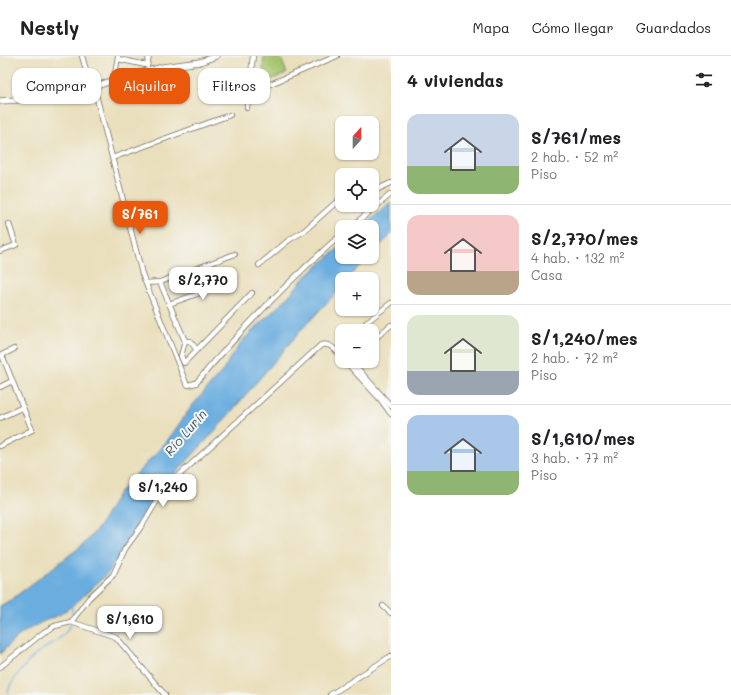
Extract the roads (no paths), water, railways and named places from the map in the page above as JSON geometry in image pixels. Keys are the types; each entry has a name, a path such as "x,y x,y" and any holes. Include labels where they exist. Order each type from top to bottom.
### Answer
{"main road":[{"path":"159,68 200,62 216,56"},
{"path":"0,100 12,100"}],"street":[{"path":"82,56 85,68"},
{"path":"146,68 149,56"},
{"path":"251,68 252,56"},
{"path":"270,83 337,56"},
{"path":"116,68 118,57 146,65"},
{"path":"97,104 142,274 186,383 192,385 196,383 238,334 290,282 335,240"},
{"path":"247,108 248,104"},
{"path":"112,158 230,115"},
{"path":"379,189 391,183"},
{"path":"359,220 391,194"},
{"path":"259,265 289,240 304,231 335,203"},
{"path":"0,251 16,245 9,224"},
{"path":"146,283 160,282 235,254"},
{"path":"160,282 185,341 181,356 184,364 252,293"},
{"path":"170,304 231,282"},
{"path":"366,324 391,303"},
{"path":"379,334 391,325"},
{"path":"185,341 190,341 197,350"},
{"path":"71,622 88,598 113,575 125,549 167,487 321,345 329,345 335,350"},
{"path":"0,446 32,430 1,356 14,349"},
{"path":"351,368 380,399 391,414"},
{"path":"358,368 391,406"},
{"path":"0,387 12,381"},
{"path":"0,418 23,407"},
{"path":"383,606 391,613"},
{"path":"0,667 44,632 55,626 71,622 116,637 164,695"},
{"path":"330,695 391,656"}],"water":[{"path":"391,203 391,235 379,246 379,220 370,220"},
{"name":"Río Lurín","path":"335,251 335,264 361,264 354,272 335,272 335,294 302,329 214,432 165,485 135,528 108,573 76,603 59,615 26,631 16,638 0,654 0,606 12,599 84,544 99,527 118,494 167,441 192,406 224,369 244,339 286,299 303,279"}],"waterway":[{"path":"72,605 72,619"},
{"path":"8,695 8,690 22,669 39,652 62,636 69,628 71,623"}]}
